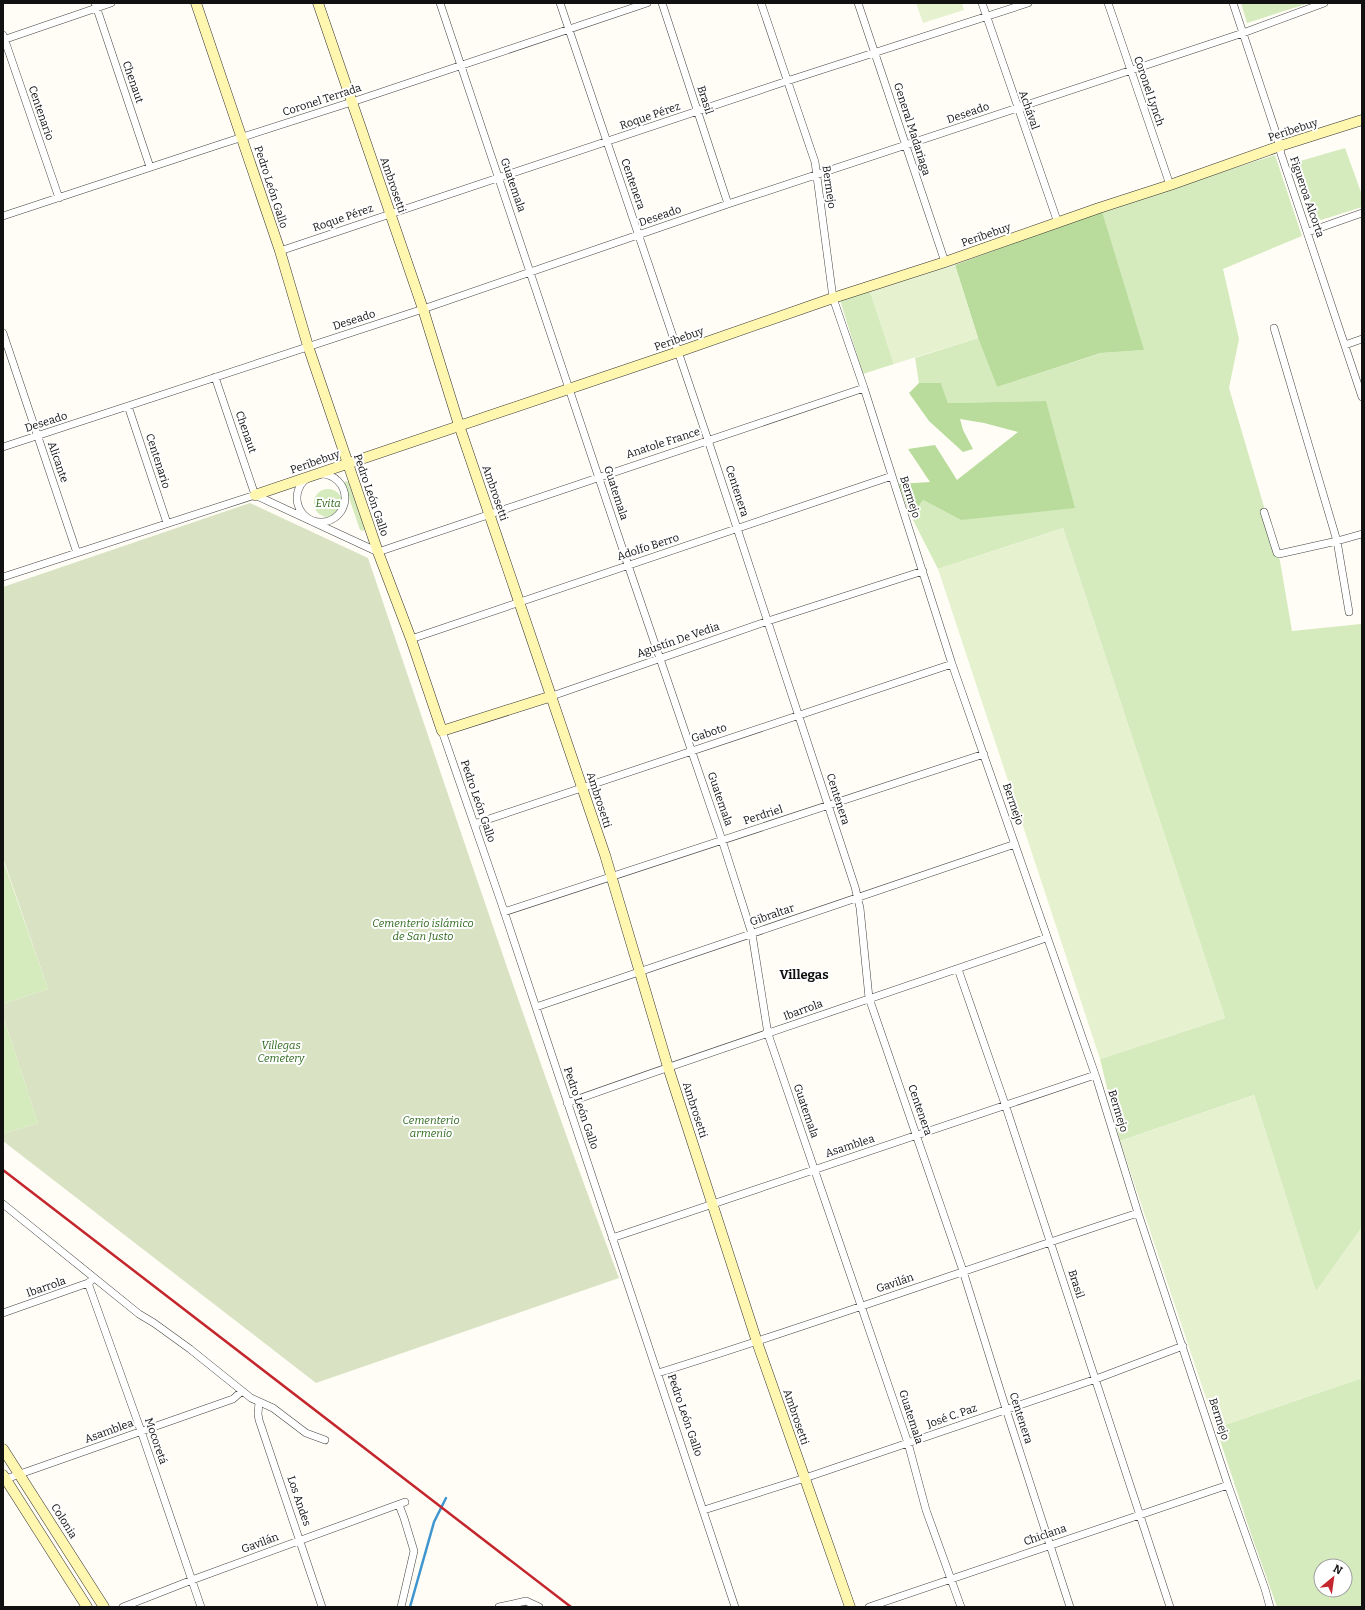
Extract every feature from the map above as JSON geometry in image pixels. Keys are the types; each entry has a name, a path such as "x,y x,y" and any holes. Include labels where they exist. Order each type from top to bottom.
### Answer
{"street":[{"path":"4,38 96,5 111,3"},
{"name":"Pedro León Gallo","path":"196,3 280,251 308,346 378,552 410,639 504,912 735,1607"},
{"name":"Ambrosetti","path":"318,3 423,309 459,425 583,788 668,1067 757,1342 850,1607"},
{"name":"Guatemala","path":"440,3 598,476 722,840 752,934 768,1034 908,1442 926,1510 961,1607"},
{"name":"Centenera","path":"560,3 708,440 858,897 869,998 963,1271 1070,1607"},
{"name":"Coronel Terrada","path":"3,216 647,3"},
{"name":"Brasil","path":"662,3 728,204"},
{"name":"Bermejo","path":"761,3 815,162 832,298 864,388 952,664 1046,938 1095,1075 1138,1213 1270,1607"},
{"name":"General Madariaga","path":"858,3 945,262"},
{"name":"Achával","path":"982,3 1017,108 1058,223"},
{"name":"Roque Pérez","path":"280,251 787,81 1028,3"},
{"name":"Coronel Lynch","path":"1108,3 1170,185"},
{"name":"Figueroa Alcorta","path":"1233,3 1362,397"},
{"name":"Deseado","path":"3,447 423,309 728,204 1130,69 1243,33 1324,3"},
{"name":"Chenaut","path":"96,5 150,167"},
{"name":"Centenario","path":"4,38 59,198"},
{"name":"Peribebuy","path":"3,577 255,495 678,352 832,298 945,262 1280,146 1362,120"},
{"path":"1308,232 1362,214"},
{"path":"1274,328 1337,541 1349,612"},
{"name":"Alicante","path":"3,333 5,344 77,553"},
{"path":"1345,345 1362,339"},
{"name":"Chenaut","path":"215,377 255,495"},
{"name":"Anatole France","path":"378,552 598,476 864,388"},
{"name":"Centenario","path":"128,406 166,523"},
{"path":"317,474 332,476 339,482 345,493 345,505 341,513 331,520 318,522 310,520 299,509 297,494 299,487 304,481 317,474"},
{"name":"Adolfo Berro","path":"410,639 892,476"},
{"path":"255,495 378,552"},
{"path":"1264,512 1277,553 1279,554 1362,534"},
{"name":"Agustín De Vedia","path":"442,732 661,659 768,621 923,571"},
{"name":"Gaboto","path":"474,824 691,750 952,664"},
{"name":"Perdriel","path":"504,912 828,804 984,754"},
{"name":"Gibraltar","path":"536,1007 1015,844"},
{"name":"Ibarrola","path":"567,1103 1046,938"},
{"name":"Brasil","path":"958,969 1005,1104 1170,1607"},
{"name":"Asamblea","path":"612,1238 1005,1104 1095,1075"},
{"path":"3,1204 91,1281 190,1349 242,1391 259,1402 273,1408 306,1433 325,1440"},
{"name":"Gavilán","path":"658,1373 757,1342 1138,1213"},
{"name":"Ibarrola","path":"3,1313 91,1281"},
{"name":"Mocoretá","path":"91,1281 201,1607"},
{"name":"José C. Paz","path":"704,1510 805,1478 1096,1379 1183,1346"},
{"name":"Asamblea","path":"4,1478 19,1475 233,1399 242,1391"},
{"name":"Los Andes","path":"259,1402 259,1420 322,1607"},
{"name":"Colonia","path":"3,1449 104,1607"},
{"path":"4,1478 88,1607"},
{"name":"Chiclana","path":"868,1607 1050,1544 1228,1485"},
{"name":"Gavilán","path":"123,1607 300,1540 402,1504 404,1518 414,1551 401,1607"},
{"path":"499,1607 526,1601 539,1607"}],"green space":[{"path":"916,3 962,3 964,10 923,23"},
{"path":"1241,3 1309,3 1247,23"},
{"path":"1345,148 1362,195 1362,207 1321,220 1315,217 1297,162"},
{"path":"1275,155 1302,236 1223,269 1239,339 1229,388 1280,561 1292,631 1361,624 1362,626 1362,1227 1316,1292 1254,1095 1120,1141 1100,1059 1225,1018 1063,528 938,569 912,518 923,500 961,520 1046,401 948,403 941,383 919,383 915,358 978,338 997,387 1102,353 1143,350 1102,211"},
{"path":"1102,211 1144,350 1101,353 997,387 978,338 955,265"},
{"path":"955,265 978,338 894,364 870,291"},
{"path":"870,291 894,364 863,374 840,300"},
{"path":"919,383 941,383 948,403 1046,401 1075,508 961,520 923,500 911,518 899,484 930,482 908,449 935,445 957,480 1018,432 984,423 960,419 963,430 973,449 963,452 929,421 909,393"},
{"path":"346,481 349,482 365,529 363,531 360,530 344,483"},
{"name":"Evita","path":"328,489 338,493 342,503 338,513 328,517 318,513 314,503 318,493"},
{"name":"Villegas Cemetery","path":"250,503 368,558 553,1099 619,1278 316,1383 3,1141 3,1134 38,1123 3,1016 3,1004 48,989 3,858 3,587"},
{"path":"1063,528 1225,1018 1100,1059 938,569"},
{"path":"3,860 48,989 3,1004"},
{"path":"3,1016 38,1123 3,1134"},
{"path":"1254,1095 1316,1291 1362,1227 1362,1378 1216,1428 1120,1141"},
{"path":"1362,1378 1362,1607 1277,1607 1216,1428"}],"waterway":[{"path":"410,1607 434,1522 446,1498"}],"railway":[{"path":"3,1170 571,1607"}],"district":[{"name":"Villegas","path":"804,974"}],"park label":[{"name":"Cementerio islámico de San Justo","path":"423,929"},
{"name":"Cementerio armenio","path":"431,1126"}]}
